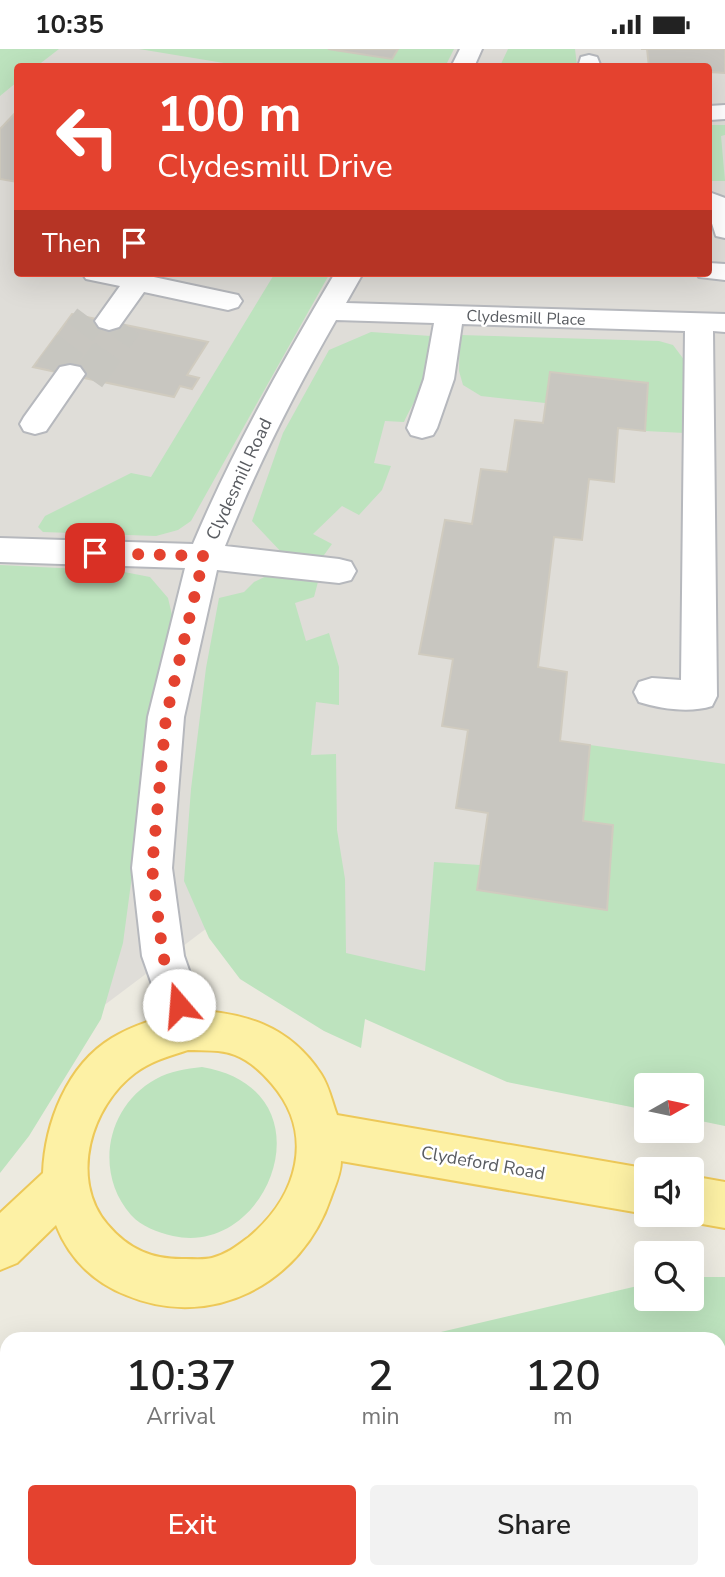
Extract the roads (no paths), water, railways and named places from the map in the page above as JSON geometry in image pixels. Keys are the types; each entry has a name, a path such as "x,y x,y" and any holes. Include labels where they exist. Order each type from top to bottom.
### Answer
{"main road":[{"path":"188,1030 225,1031 260,1044 289,1067 310,1098 320,1135 317,1178 300,1219 270,1254 230,1277 186,1286 142,1280 104,1258 78,1225 65,1184 67,1140 83,1099 111,1065 147,1041 188,1030"},
{"name":"Clydeford Road","path":"320,1135 634,1190"},
{"path":"0,1246 65,1184"},
{"path":"704,1201 725,1205"}],"street":[{"path":"712,202 720,206 725,230"},
{"path":"114,277 228,301"},
{"name":"Clydesmill Road","path":"188,1030 163,956 152,868 166,717 204,556 233,488 284,385 347,277"},
{"path":"108,321 137,282"},
{"name":"Clydesmill Place","path":"327,311 712,323"},
{"path":"422,428 439,379 449,315"},
{"path":"652,692 699,696 699,431 712,323"},
{"path":"34,424 71,375"},
{"path":"699,431 725,452"},
{"path":"0,550 204,556 339,571"}],"tunnel":[{"path":"51,370 90,318"},
{"path":"89,378 126,325"}]}
